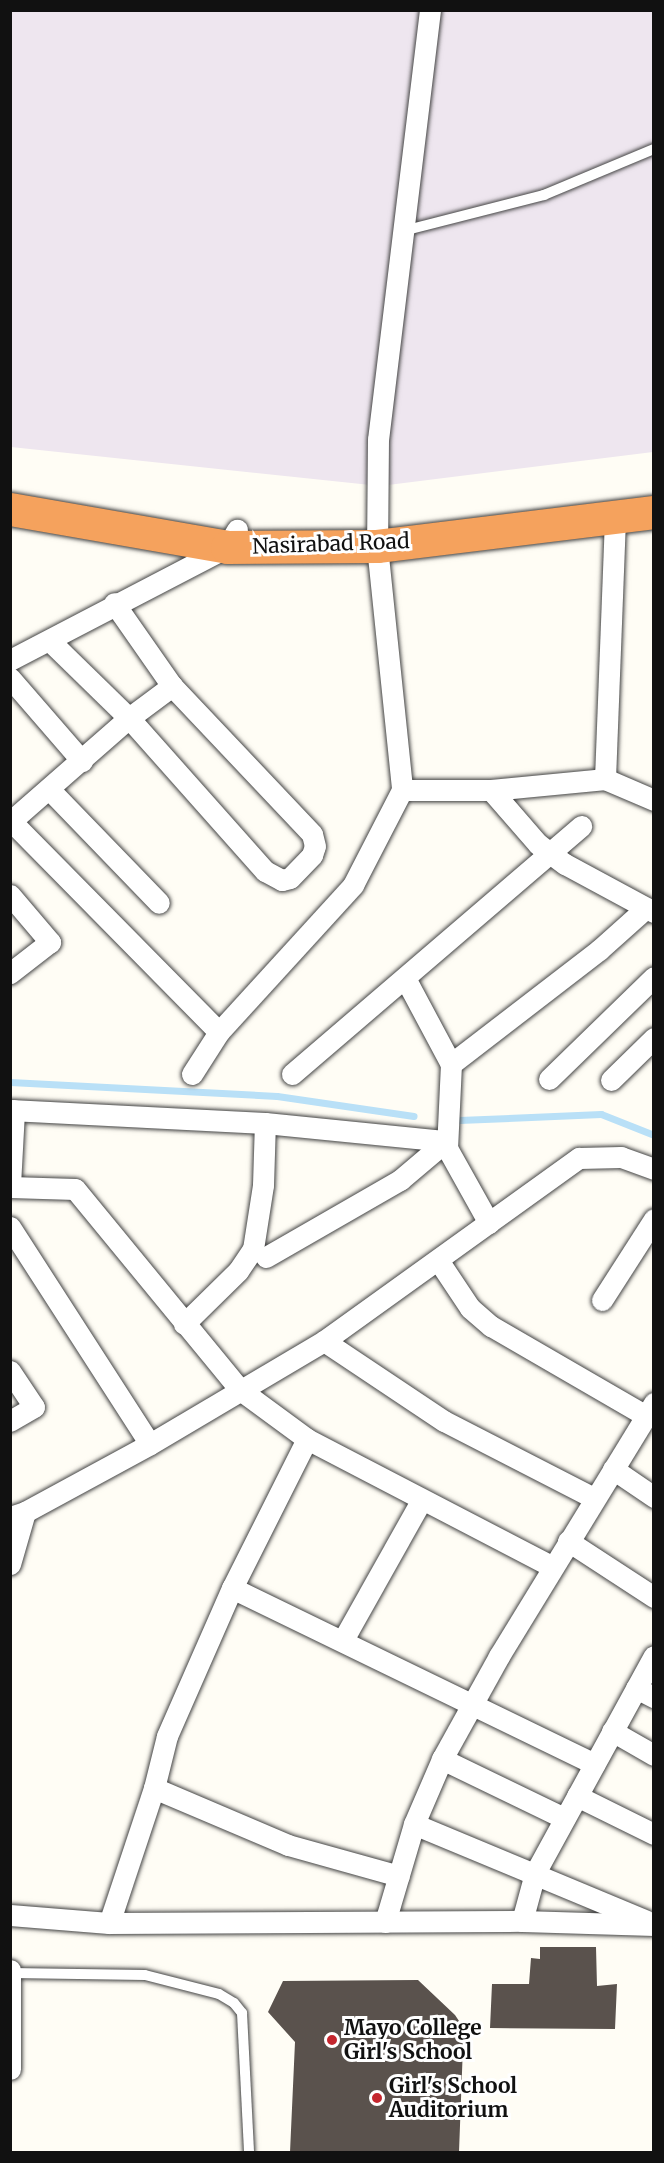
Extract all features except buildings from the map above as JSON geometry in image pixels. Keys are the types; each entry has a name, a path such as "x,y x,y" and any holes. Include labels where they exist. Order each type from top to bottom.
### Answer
{"highway":[{"name":"Nasirabad Road","path":"377,537 654,493"},
{"name":"Nasirabad Road","path":"10,494 232,538"},
{"name":"Nasirabad Road","path":"10,509 232,538 377,537 654,512"}],"street":[{"path":"192,1074 219,1032 353,885 402,790 377,537 378,439 430,10"},
{"path":"605,779 615,517"},
{"path":"10,660 50,641 232,538"},
{"path":"50,641 129,718 265,871 282,880 290,878 312,855 312,834 172,686 114,603"},
{"path":"10,678 82,760"},
{"path":"172,686 129,718 11,821 219,1032"},
{"path":"402,790 491,790 605,779 654,800"},
{"path":"49,789 159,903"},
{"path":"451,1064 650,910 548,852 517,824 491,790"},
{"path":"292,1074 581,826"},
{"path":"10,895 50,942 10,973"},
{"path":"549,1079 654,977"},
{"path":"405,978 451,1064 447,1093 446,1134 453,1163 489,1223"},
{"path":"611,1080 654,1038"},
{"path":"446,1134 12,1110 10,1186 60,1185 75,1189 239,1389 307,1439 421,1501 553,1567"},
{"path":"184,1324 238,1271 253,1249 263,1185 265,1123"},
{"path":"266,1257 400,1180 446,1134"},
{"path":"10,1564 18,1514 150,1444 239,1389 324,1341 579,1158 621,1157 654,1169"},
{"path":"602,1300 654,1219"},
{"path":"10,1227 150,1444"},
{"path":"385,1922 414,1824 442,1759 568,1541 650,1409 491,1326 470,1308 438,1260"},
{"path":"324,1341 444,1421 594,1498"},
{"path":"10,1371 34,1407 10,1421"},
{"path":"109,1923 154,1788 167,1736 232,1588 307,1439"},
{"path":"613,1469 654,1497"},
{"path":"343,1640 421,1501"},
{"path":"568,1541 654,1597"},
{"path":"232,1588 473,1703 594,1764"},
{"path":"522,1921 535,1873 612,1731 645,1693 654,1656"},
{"path":"612,1731 654,1755"},
{"path":"442,1759 564,1818"},
{"path":"154,1788 288,1845 399,1876"},
{"path":"577,1796 654,1834"},
{"path":"414,1824 654,1924"},
{"path":"10,1915 109,1923 522,1921 654,1924"},
{"path":"10,2069 11,1972"}],"lane":[{"path":"403,231 456,220 544,195 654,149"},
{"path":"11,1972 145,1975 219,1994 234,2002 242,2013 249,2152"}],"shaded area":[{"path":"11,11 653,11 653,452 380,486 11,447"}],"waterway":[{"path":"10,1082 277,1096 414,1116"},
{"path":"459,1120 601,1114 654,1135"}],"place":[{"name":"Mayo College Girl's School","path":"332,2040"},
{"name":"Girl's School Auditorium","path":"377,2098"}]}
